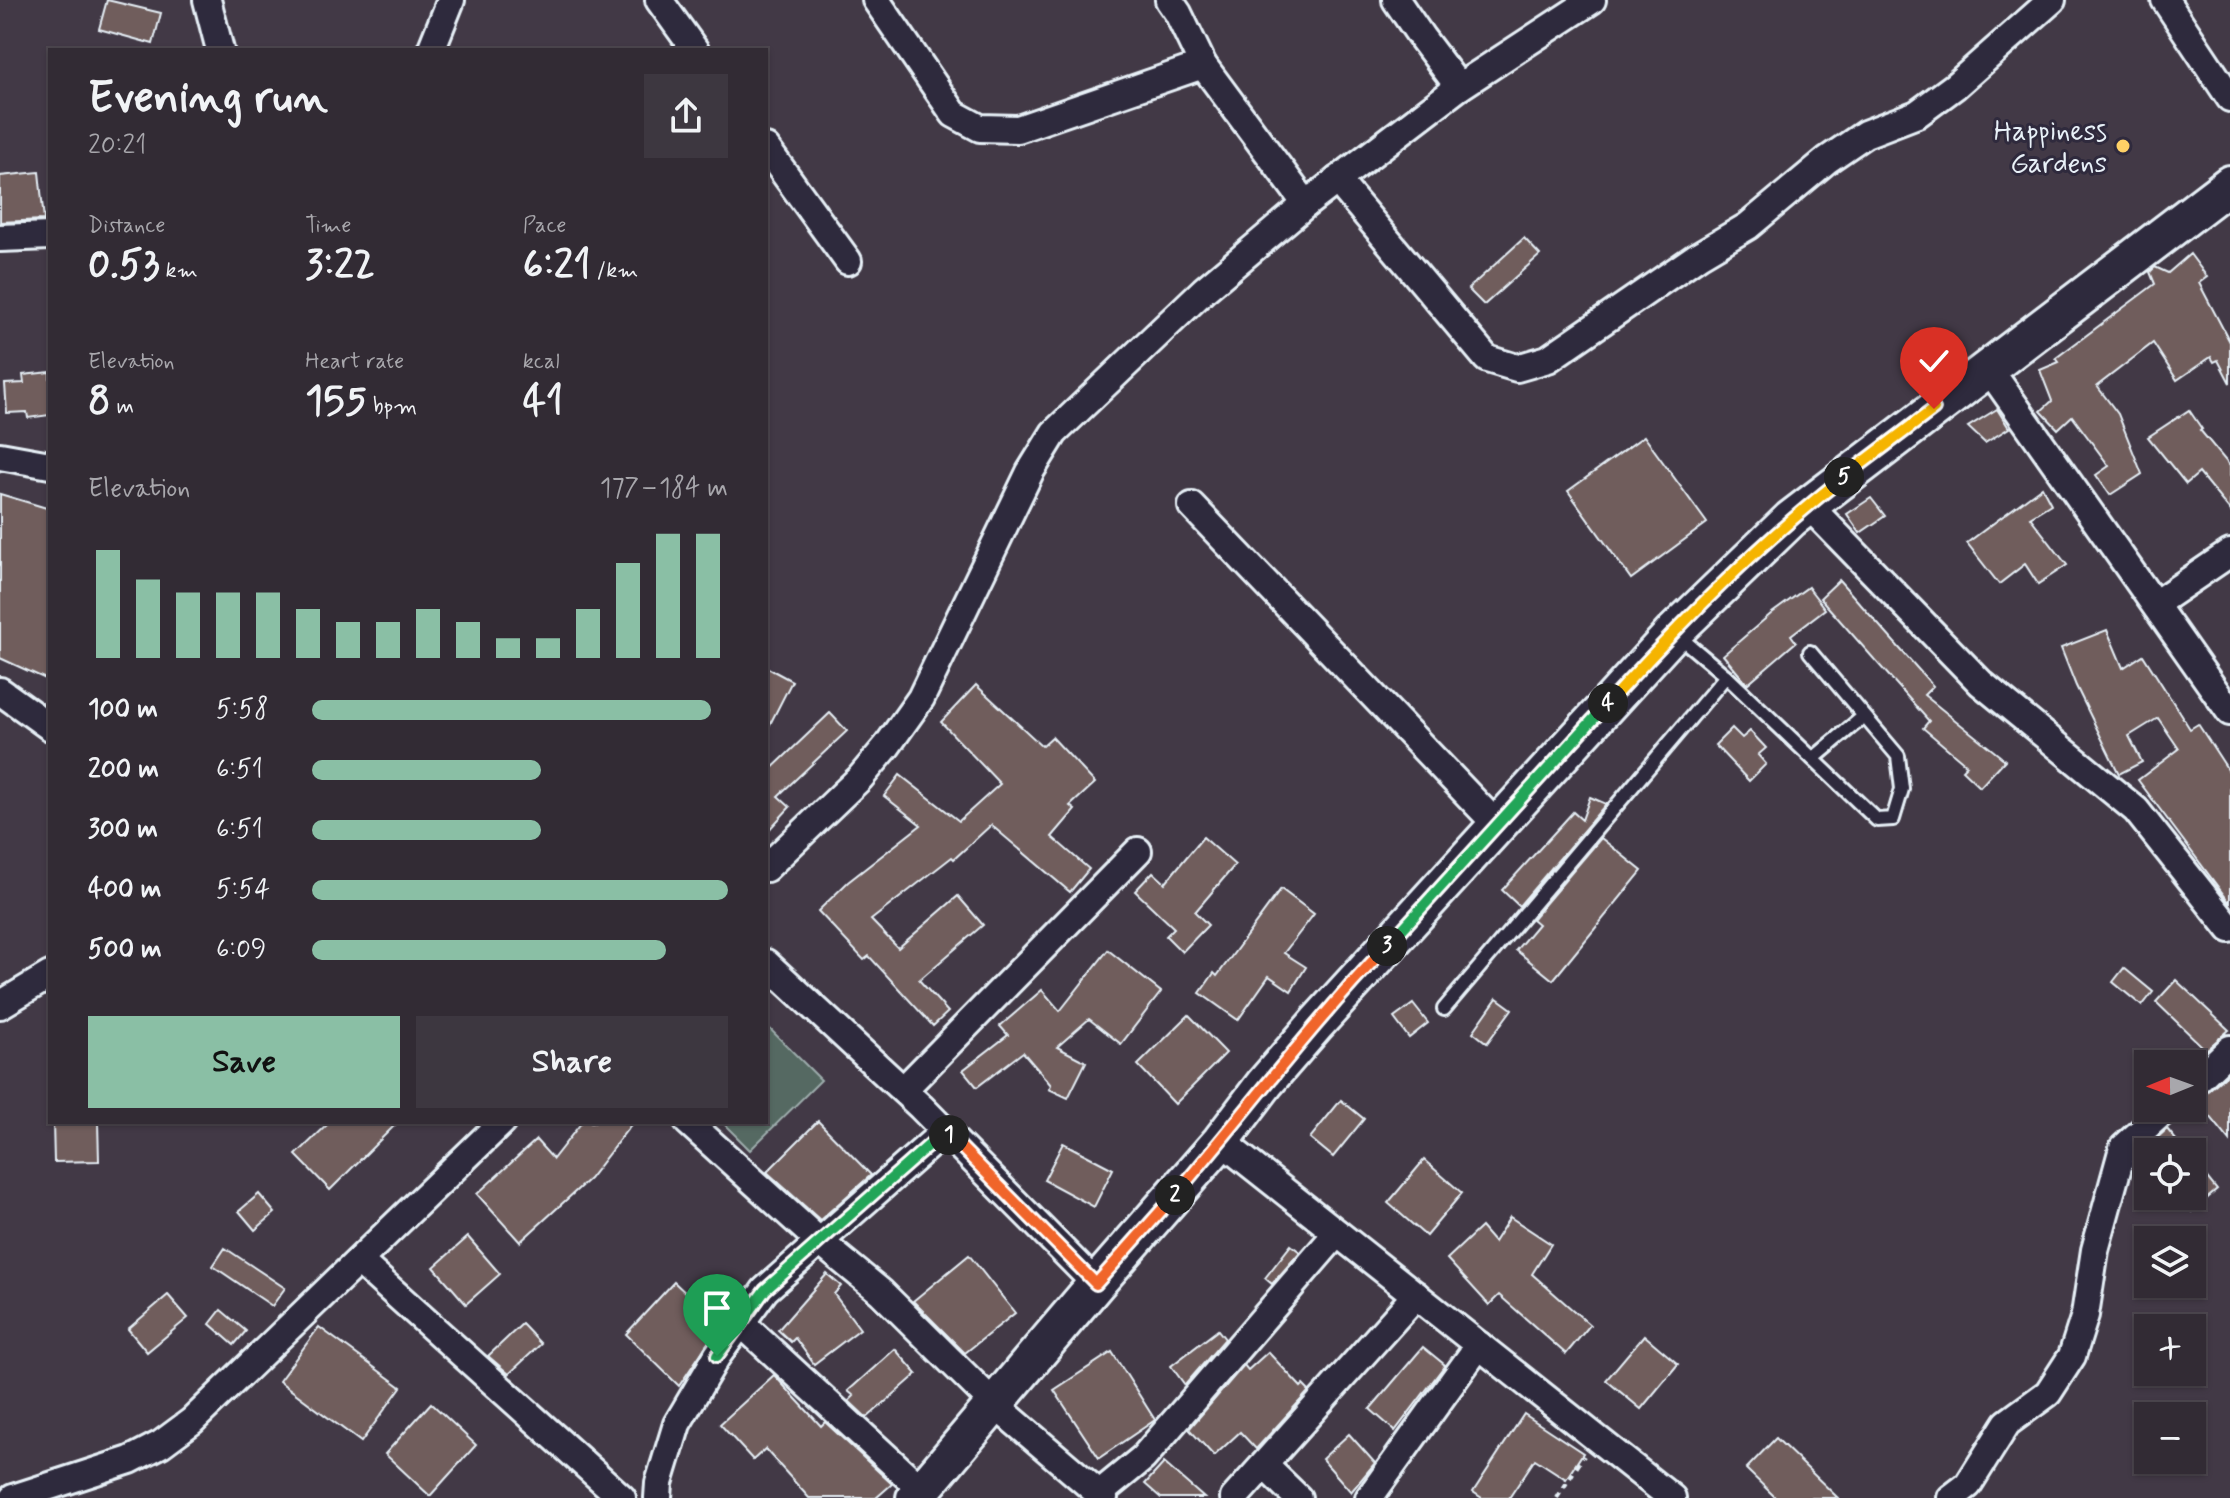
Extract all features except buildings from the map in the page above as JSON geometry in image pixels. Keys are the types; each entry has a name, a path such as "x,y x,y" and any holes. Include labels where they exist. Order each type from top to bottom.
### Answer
{"street":[{"path":"207,0 219,48"},
{"path":"432,48 451,0"},
{"path":"659,0 694,48"},
{"path":"876,0 954,114 980,128 1018,129 1203,65"},
{"path":"1169,0 1203,65 1306,204"},
{"path":"1396,0 1459,87"},
{"path":"768,866 860,778 921,698 1030,472 1054,433 1204,290 1306,204 1459,87 1592,0"},
{"path":"1337,180 1487,359 1517,368 1548,359 1699,255 1748,226 1827,160 1865,134 1917,114 1955,86 2052,0"},
{"path":"2165,0 2230,98"},
{"path":"768,151 848,261"},
{"path":"741,1323 918,1494 1221,1141 1265,1083 1317,1023 1674,632 1808,505 2230,184"},
{"path":"0,238 48,236"},
{"path":"1989,369 2230,712"},
{"path":"0,456 48,465"},
{"path":"1808,505 1981,683 2136,810 2230,929"},
{"path":"1192,506 1497,825"},
{"path":"2155,604 2230,553"},
{"path":"0,691 48,726"},
{"path":"903,1090 1138,851"},
{"path":"768,965 903,1090 1096,1284"},
{"path":"0,1005 48,976"},
{"path":"2206,1072 2230,1049"},
{"path":"1951,1498 1968,1485 2007,1423 2048,1393 2072,1356 2085,1315 2095,1250 2123,1148 2152,1122"},
{"path":"13,1498 130,1460 161,1444 192,1421 500,1124"},
{"path":"690,1124 820,1242 881,1292 994,1404 1102,1496 1143,1458 1337,1233"},
{"path":"658,1498 659,1483 677,1424 717,1356 765,1290 945,1131"},
{"path":"1221,1141 1672,1498"},
{"path":"359,1261 622,1498"},
{"path":"1234,1498 1416,1295"},
{"path":"1369,1498 1479,1345"},
{"path":"1264,1465 1298,1498"},
{"path":"58,1498 78,1477"}],"lane":[{"path":"1674,632 1726,676 1877,820 1893,819 1902,789 1898,756 1810,652"},
{"path":"1444,1009 1726,676"},
{"path":"1813,759 1864,716"}],"path":[{"path":"1557,1498 1597,1438"}],"green space":[{"path":"768,1027 821,1080 750,1150 724,1124 768,1124"}],"place":[{"name":"Happiness Gardens","path":"2123,146"}],"route":[{"path":"717,1356 765,1290 945,1131 1096,1284 1221,1141 1265,1083 1317,1023 1674,632 1791,519 1934,409"}]}
